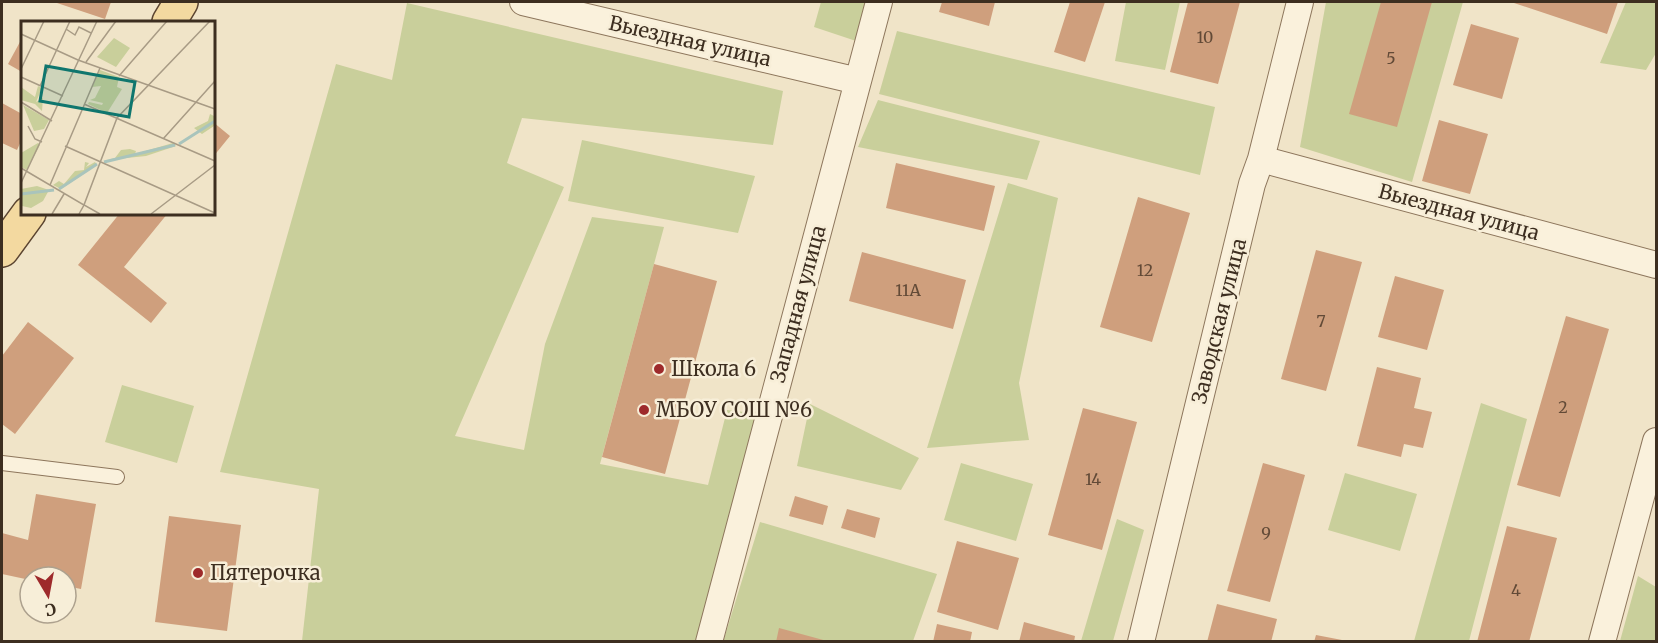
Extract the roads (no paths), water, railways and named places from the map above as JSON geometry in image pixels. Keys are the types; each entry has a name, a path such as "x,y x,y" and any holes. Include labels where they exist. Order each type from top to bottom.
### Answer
{"main road":[{"path":"170,21 181,2"},
{"path":"2,250 27,214"}],"street":[{"name":"Выездная улица","path":"523,2 858,81"},
{"name":"Западная улица","path":"709,642 879,2"},
{"name":"Заводская улица","path":"1142,642 1249,196 1261,159 1300,2"},
{"name":"Выездная улица","path":"1261,159 1656,265"},
{"path":"1602,642 1656,441"}],"lane":[{"path":"2,463 117,477"}],"place":[{"name":"Школа 6","path":"659,369"},
{"name":"МБОУ СОШ №6","path":"644,410"},
{"name":"Пятерочка","path":"198,573"}]}
